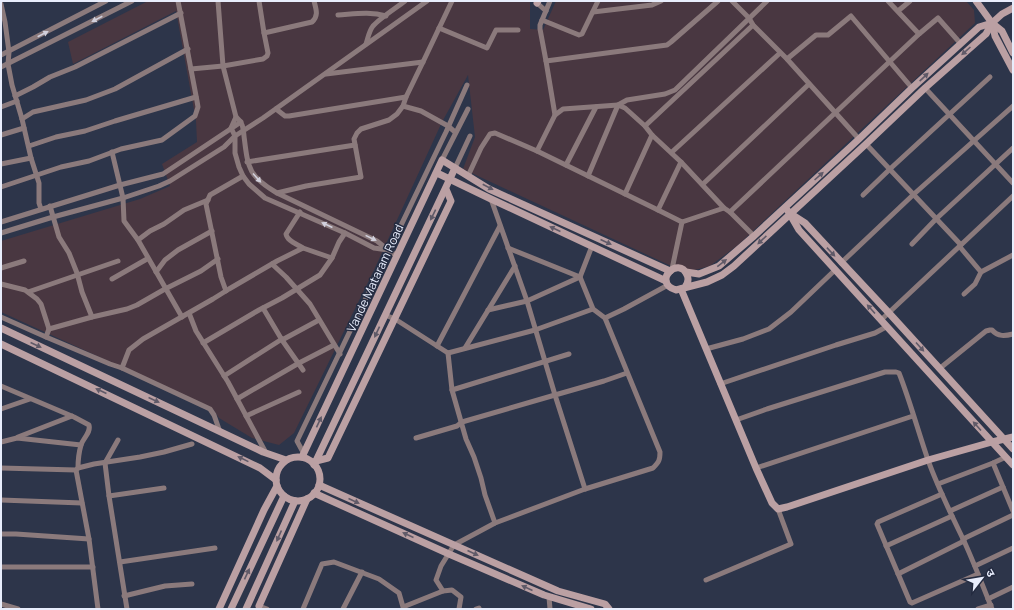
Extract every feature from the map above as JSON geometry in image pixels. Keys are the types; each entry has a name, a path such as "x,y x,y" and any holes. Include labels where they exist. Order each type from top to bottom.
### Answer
{"street":[{"path":"1,55 106,1"},
{"path":"118,1 119,7"},
{"path":"1,67 132,1"},
{"path":"1,188 60,167 88,161 121,149 162,140 195,116 198,107 178,1"},
{"path":"218,1 223,66 236,116 241,122 247,162 256,179 278,193 377,240 397,256"},
{"path":"191,70 263,59 267,56 268,53 259,1"},
{"path":"264,33 312,22 317,16 314,1"},
{"path":"366,44 372,27 405,1"},
{"path":"1,233 123,198 170,181 224,147 235,136 276,109 427,1"},
{"path":"278,193 306,186 361,177 354,139 362,128 389,120 397,114 403,106 452,1"},
{"path":"550,1 540,25 540,29 555,115"},
{"path":"542,20 579,35 582,34 598,1"},
{"path":"593,12 652,5 661,1"},
{"path":"546,61 667,44 718,1"},
{"path":"732,1 859,139"},
{"path":"538,151 555,115 563,109 618,105 627,100 665,94 675,90 767,1"},
{"path":"888,1 919,34"},
{"path":"898,12 910,1"},
{"path":"976,1 992,23 1002,31 1013,53"},
{"path":"538,2 546,11"},
{"path":"1,4 5,22 8,64 12,85 38,183 39,203 41,209"},
{"path":"682,222 671,270 666,276 668,283 676,290 707,282 722,275 734,266 925,88 986,34 992,23 1002,14 1013,8"},
{"path":"1,107 50,77 75,67 181,13"},
{"path":"338,15 374,13 386,16"},
{"path":"787,59 816,35 828,35 851,16 912,88"},
{"path":"730,212 919,34 938,18 961,44"},
{"path":"442,160 490,189 671,270 680,268 686,272 699,274 719,266 754,236 979,27 992,23"},
{"path":"992,23 995,36 1013,70"},
{"path":"645,126 753,25"},
{"path":"439,28 487,48 496,30 518,30"},
{"path":"22,119 34,112 86,100 115,89 188,49"},
{"path":"672,152 780,53"},
{"path":"325,74 423,62"},
{"path":"863,195 890,168 990,77"},
{"path":"702,184 809,84"},
{"path":"1,344 260,468 276,483 284,496 289,499 300,501 307,499 314,493 319,485 320,478 315,463 303,456 297,441 468,85"},
{"path":"925,88 1013,183"},
{"path":"28,146 56,137 85,131 196,97"},
{"path":"276,109 285,116 289,116 406,97"},
{"path":"618,105 625,108 645,126 652,135 672,152 724,208 754,236"},
{"path":"588,176 618,105"},
{"path":"403,106 421,111 456,132"},
{"path":"842,263 914,194 1013,106"},
{"path":"566,165 596,107"},
{"name":"Vande Mataram Road","path":"303,456 442,160 468,109"},
{"path":"236,116 231,128 235,136 235,153 243,176 249,184 265,198 300,212 374,248 388,250"},
{"path":"1,222 120,185 163,174 241,122"},
{"path":"1,135 24,128"},
{"path":"468,176 481,148 490,134 495,133 538,151 682,222 724,208"},
{"path":"625,194 652,135"},
{"name":"Vande Mataram Road","path":"315,463 470,136"},
{"path":"866,144 890,168 961,246 981,272"},
{"path":"247,162 355,145"},
{"path":"912,244 936,219 1013,148"},
{"path":"112,152 123,198 124,222 138,240 182,317"},
{"path":"1,164 31,158"},
{"path":"658,210 681,162"},
{"path":"437,173 668,283"},
{"path":"226,291 221,277 206,204 210,195 243,176"},
{"path":"315,463 328,458 395,319 451,201 446,189"},
{"path":"881,320 1013,196"},
{"path":"491,199 527,301 585,490"},
{"path":"138,240 184,210 208,200"},
{"path":"50,206 60,237 69,253 92,317"},
{"path":"785,207 799,230 1013,465"},
{"path":"300,212 286,234 286,237 303,248 332,258"},
{"path":"790,214 805,223 1013,449"},
{"path":"437,346 500,226"},
{"path":"156,272 165,260 178,250 212,231"},
{"path":"203,342 320,275 332,258 345,233"},
{"path":"443,591 436,580 454,545 495,523 585,490 654,468 659,462 660,452 604,318 593,309 580,277 592,246"},
{"path":"122,368 129,350 143,339 272,264 303,248"},
{"path":"508,248 580,277"},
{"path":"964,294 975,284 981,272 1013,255"},
{"path":"112,279 148,259"},
{"path":"49,329 127,309 137,305 218,259"},
{"path":"1,268 24,261"},
{"path":"28,292 118,261"},
{"path":"272,264 310,304 340,354"},
{"path":"465,348 515,266"},
{"path":"706,349 743,339 769,329 791,312 835,270"},
{"path":"683,288 688,280 686,272"},
{"path":"488,310 527,301 580,277"},
{"path":"604,318 624,309 668,283"},
{"path":"1,284 25,290 37,299 41,304 49,329 46,338"},
{"path":"683,288 720,384 772,503 778,509 791,544 706,580"},
{"path":"263,308 282,340 303,370"},
{"path":"385,315 395,319 448,353 535,330 593,309"},
{"path":"189,313 196,331 224,376 266,453"},
{"path":"1,317 46,338 122,368 210,409 214,415 220,432"},
{"path":"224,376 282,340 319,320"},
{"path":"720,384 875,333 886,327"},
{"path":"1,328 220,432 266,453 286,460"},
{"path":"940,369 986,331 992,330 1000,336 1013,334"},
{"path":"237,399 299,363 334,345"},
{"path":"448,353 452,390 466,439 474,456 495,523"},
{"path":"452,390 569,354"},
{"path":"736,420 886,372 899,373 928,460 991,607 978,609"},
{"path":"416,438 457,426 462,422 627,373"},
{"path":"1,386 72,416 89,424 90,426 89,431 81,445 77,469 89,539 98,609"},
{"path":"246,416 299,392"},
{"path":"1,409 30,399"},
{"path":"1,442 17,438 72,416"},
{"path":"756,468 913,416"},
{"path":"17,438 81,445"},
{"path":"778,509 928,460 992,442 1013,438"},
{"path":"118,440 105,463 127,609"},
{"path":"1,468 77,469 94,464 164,452 192,444"},
{"path":"219,609 276,483 278,468 286,460 303,456"},
{"path":"938,484 1006,457"},
{"path":"993,463 1013,511"},
{"path":"319,485 558,591 605,604 609,609"},
{"path":"886,546 1003,487"},
{"path":"109,496 164,488"},
{"path":"314,493 544,596 591,609"},
{"path":"942,494 877,523 911,603 978,574"},
{"path":"231,609 284,496"},
{"path":"258,607 307,499"},
{"path":"1,500 82,503"},
{"path":"246,609 295,501"},
{"path":"898,574 1013,515"},
{"path":"1,534 89,539"},
{"path":"120,562 215,548"},
{"path":"974,566 1013,548"},
{"path":"303,609 322,564 334,562 379,579 399,593 403,607 443,591 452,590 461,596 459,609"},
{"path":"1,566 93,567"},
{"path":"344,609 362,572"},
{"path":"124,596 165,586 192,584"},
{"path":"988,599 1013,587"},
{"path":"549,597 550,609"},
{"path":"250,601 258,607 267,609"},
{"path":"1,604 18,609"},
{"path":"476,609 479,609"}],"shaded area":[{"path":"148,1 530,1 530,29 543,30 556,1 966,1 974,10 975,23 738,245 710,266 691,271 669,265 463,169 475,137 468,75 442,122 374,270 294,433 279,445 252,438 219,418 213,409 1,312 1,241 140,199 170,186 162,164 197,142 196,121 176,11 73,64 68,42"}]}
